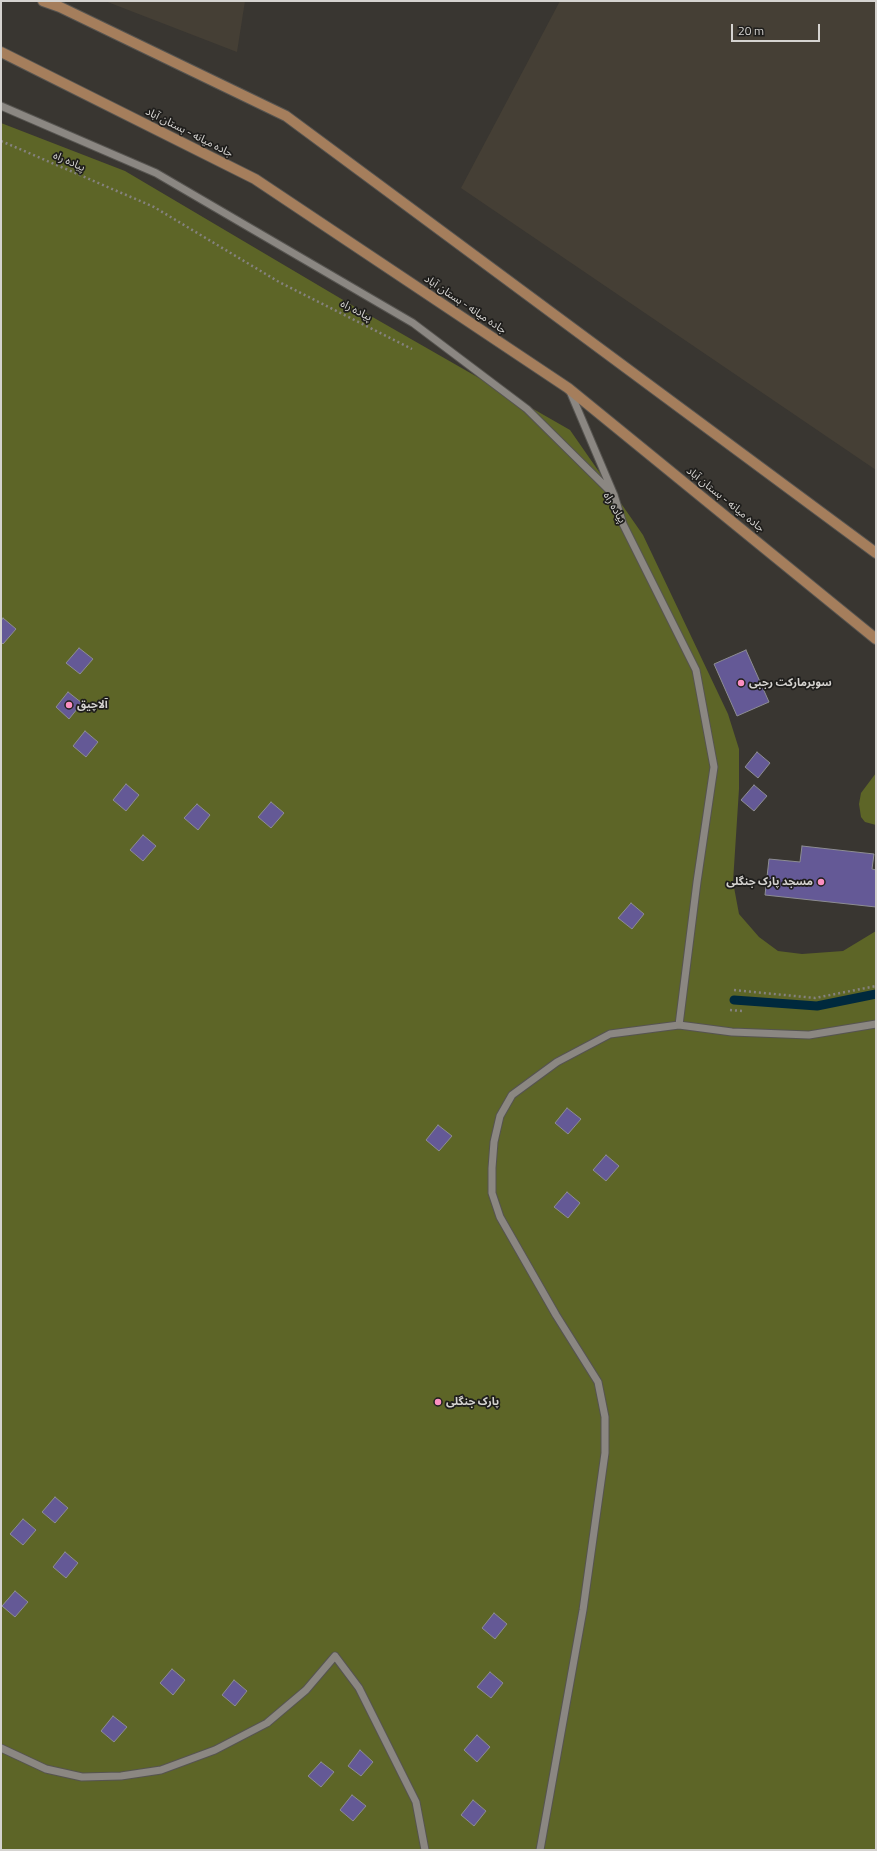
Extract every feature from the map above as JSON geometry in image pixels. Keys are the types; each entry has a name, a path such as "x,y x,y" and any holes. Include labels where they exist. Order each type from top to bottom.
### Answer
{"main road":[{"path":"43,1 60,7 286,116 876,553"},
{"name":"جاده میانه - بستان آباد","path":"1,52 255,179 568,388 876,639"}],"street":[{"path":"1,106 156,173 413,323 527,409 614,495"},
{"path":"568,388 614,495 623,524 696,670 714,767 697,882 679,1025"},
{"path":"540,1850 583,1610 605,1453 605,1417 598,1382 556,1315 500,1217 492,1193 494,1142 500,1116 512,1095 557,1062 610,1034 679,1025 732,1032 808,1035 876,1024"},
{"path":"1,1748 46,1769 82,1777 121,1776 161,1770 215,1750 266,1723 306,1690 335,1656 359,1688 416,1802 425,1850"}],"path":[{"name":"پیاده راه","path":"1,141 154,208 279,282 413,349"},
{"path":"734,990 815,998 876,986"},
{"path":"730,1010 744,1011"}],"shaded area":[{"path":"105,1 245,1 237,52"},
{"path":"560,1 876,1 876,470 461,188"}],"green space":[{"name":"پارک جنگلی","path":"1,123 125,171 355,307 570,430 643,535 728,714 739,749 739,789 733,882 739,914 759,937 778,951 802,954 843,951 876,931 876,1850 1,1850"},
{"path":"876,773 876,825 865,822 861,817 859,804 861,793"}],"building":[{"path":"3,618 16,629 3,644 1,642 1,621"},
{"name":"آلاچیق","path":"79,648 93,659 80,674 66,663"},
{"name":"سوپرمارکت رجبی","path":"746,650 769,702 737,716 714,664"},
{"name":"آلاچیق","path":"68,692 82,703 69,719 56,707"},
{"name":"آلاچیق","path":"85,731 98,742 86,757 73,746"},
{"path":"757,752 770,763 758,778 745,767"},
{"path":"126,784 139,795 126,811 113,800"},
{"path":"754,785 767,796 754,811 741,800"},
{"path":"271,802 284,813 271,828 258,817"},
{"path":"197,804 210,815 198,830 184,818"},
{"path":"143,835 156,846 143,861 130,850"},
{"name":"مسجد پارک جنگلی","path":"802,846 874,854 872,869 876,870 876,907 765,895 769,859 800,862"},
{"path":"631,903 644,914 632,929 618,918"},
{"path":"567,1108 581,1119 568,1134 555,1123"},
{"path":"438,1125 452,1136 439,1151 426,1140"},
{"path":"606,1155 619,1166 606,1181 593,1170"},
{"path":"567,1192 580,1203 568,1218 554,1207"},
{"path":"55,1497 68,1508 55,1523 42,1512"},
{"path":"23,1519 36,1530 23,1545 10,1534"},
{"path":"65,1552 78,1563 66,1578 53,1567"},
{"path":"15,1591 28,1602 15,1617 2,1606"},
{"path":"494,1613 507,1624 495,1639 482,1628"},
{"path":"172,1669 185,1680 173,1695 160,1683"},
{"path":"490,1672 503,1683 491,1698 477,1687"},
{"path":"234,1680 247,1691 235,1706 222,1695"},
{"path":"113,1716 127,1727 114,1742 101,1731"},
{"path":"477,1735 490,1747 477,1762 464,1750"},
{"path":"360,1750 373,1762 361,1776 348,1766"},
{"path":"321,1762 334,1772 321,1787 308,1776"},
{"path":"352,1795 366,1806 353,1821 340,1810"},
{"path":"473,1800 486,1811 474,1826 461,1815"}],"waterway":[{"path":"734,1000 817,1006 876,994"}],"place":[{"name":"سوپرمارکت رجبی","path":"741,683"},
{"name":"آلاچیق","path":"69,705"},
{"name":"مسجد پارک جنگلی","path":"821,882"},
{"name":"پارک جنگلی","path":"438,1402"}]}
